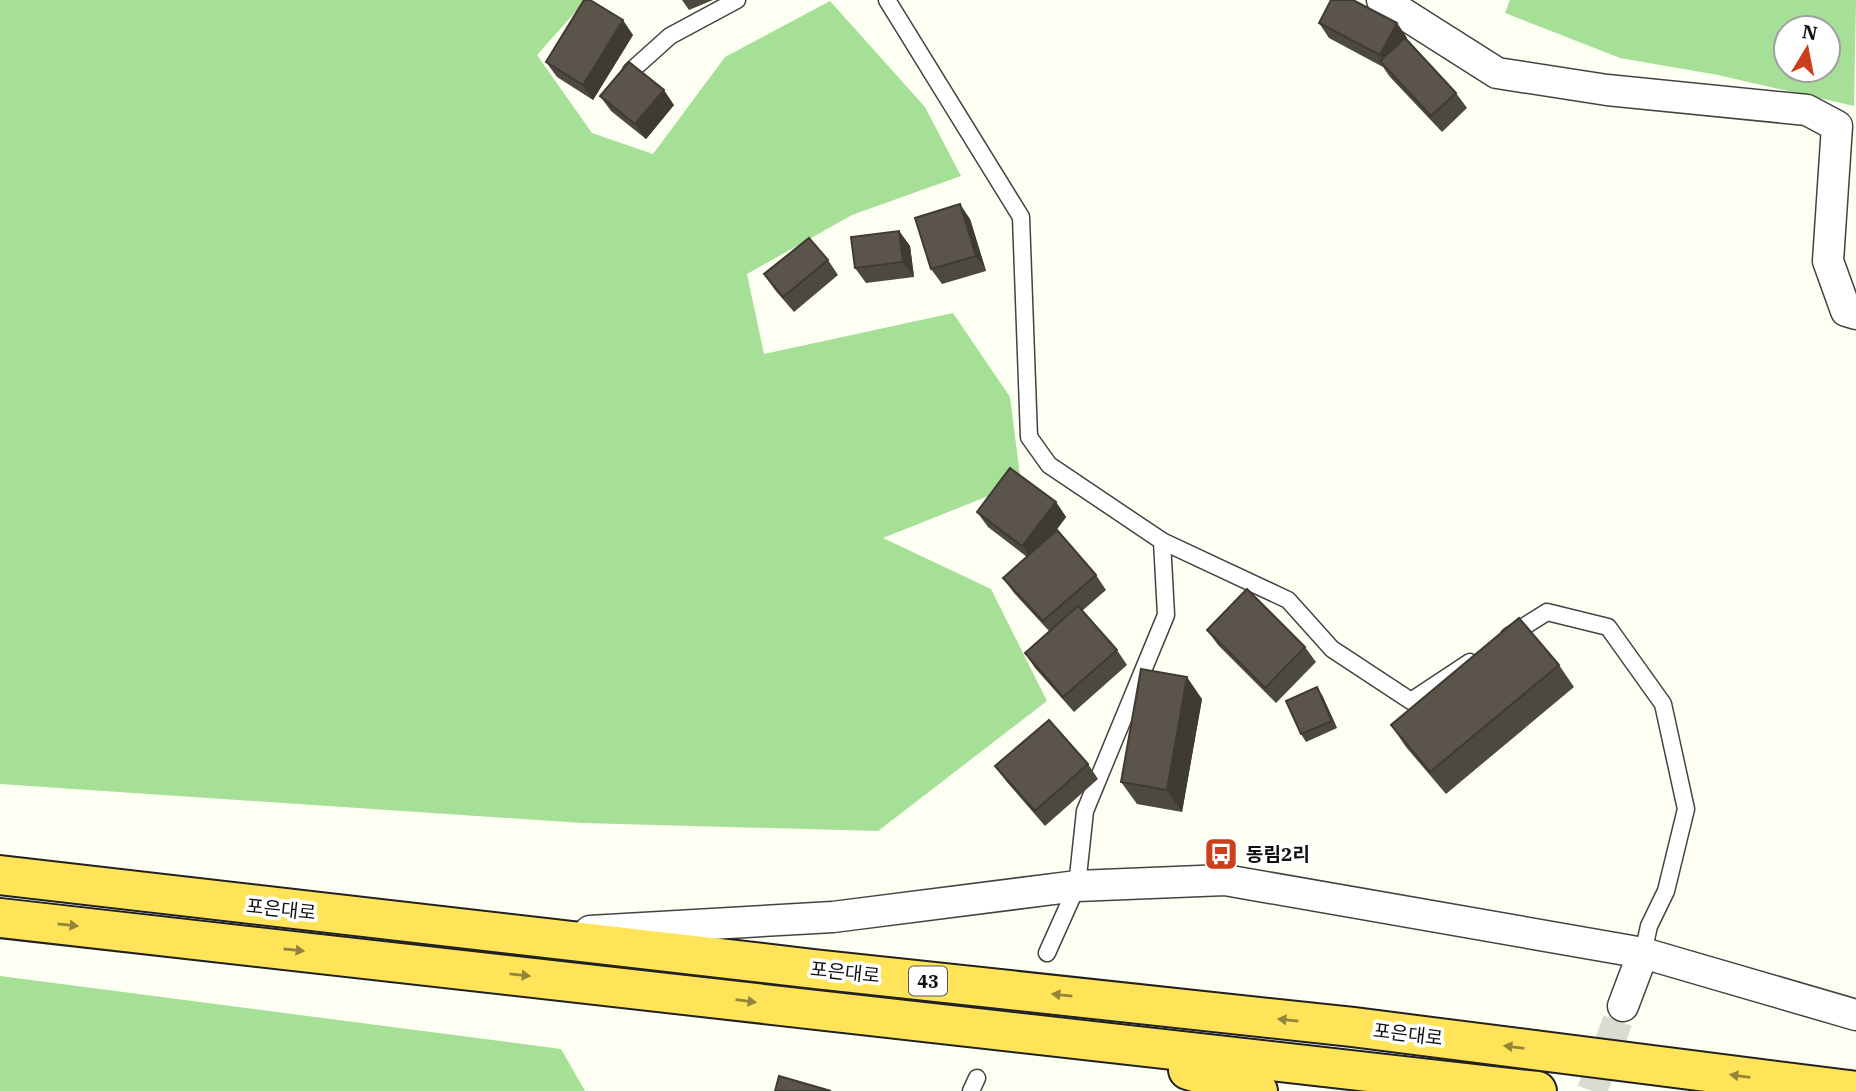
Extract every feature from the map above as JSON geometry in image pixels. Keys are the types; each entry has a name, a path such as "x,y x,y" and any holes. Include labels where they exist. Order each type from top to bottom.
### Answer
{"highway":[{"name":"포은대로","path":"0,876 1353,1027 1856,1091"},
{"name":"포은대로","path":"0,918 1537,1091"},
{"path":"1054,1037 1212,1075 1258,1091"}],"street":[{"path":"1382,0 1497,73 1606,90 1807,110 1847,127 1828,261 1846,311 1856,314"},
{"path":"512,935 832,917 1077,886 1225,880 1643,953 1856,1015"},
{"path":"1623,1006 1643,953"}],"lane":[{"path":"631,71 670,36 737,0"},
{"path":"887,0 1021,217 1029,437 1049,465 1162,541 1288,600 1332,649 1411,701 1547,612 1608,627 1663,704 1686,808 1665,891 1649,926 1643,953"},
{"path":"1047,953 1077,886 1085,811 1166,615 1162,541"}],"green space":[{"path":"0,0 586,0 537,55 592,133 653,154 725,57 830,1 925,107 961,176 852,215 747,274 764,354 953,313 1010,397 1021,483 883,538 991,589 1047,701 878,831 582,823 0,784"},
{"path":"1510,0 1856,0 1854,106 1718,75 1620,58 1505,13"},
{"path":"0,976 561,1049 585,1091 0,1091"}],"building":[{"path":"584,0 590,0 623,20 583,85 546,62"},
{"path":"1331,0 1353,0 1397,23 1380,55 1319,23"},
{"path":"1405,38 1456,93 1431,116 1380,61"},
{"path":"629,62 664,90 635,124 600,96"},
{"path":"960,204 976,256 931,269 915,218"},
{"path":"899,231 903,262 855,268 851,237"},
{"path":"809,238 828,260 783,297 764,274"},
{"path":"1010,468 1056,502 1022,546 977,512"},
{"path":"1057,530 1096,575 1043,621 1003,578"},
{"path":"1247,589 1305,647 1265,688 1207,630"},
{"path":"1078,606 1117,650 1063,697 1025,653"},
{"path":"1519,618 1559,665 1430,772 1391,725"},
{"path":"1141,669 1187,677 1167,790 1121,782"},
{"path":"1317,687 1332,721 1301,734 1286,701"},
{"path":"1049,720 1088,764 1035,811 995,766"},
{"path":"779,1076 831,1091 775,1091"}],"tunnel":[{"path":"1592,1091 1623,1006"}],"place":[{"name":"동림2리","path":"1221,854"}]}
